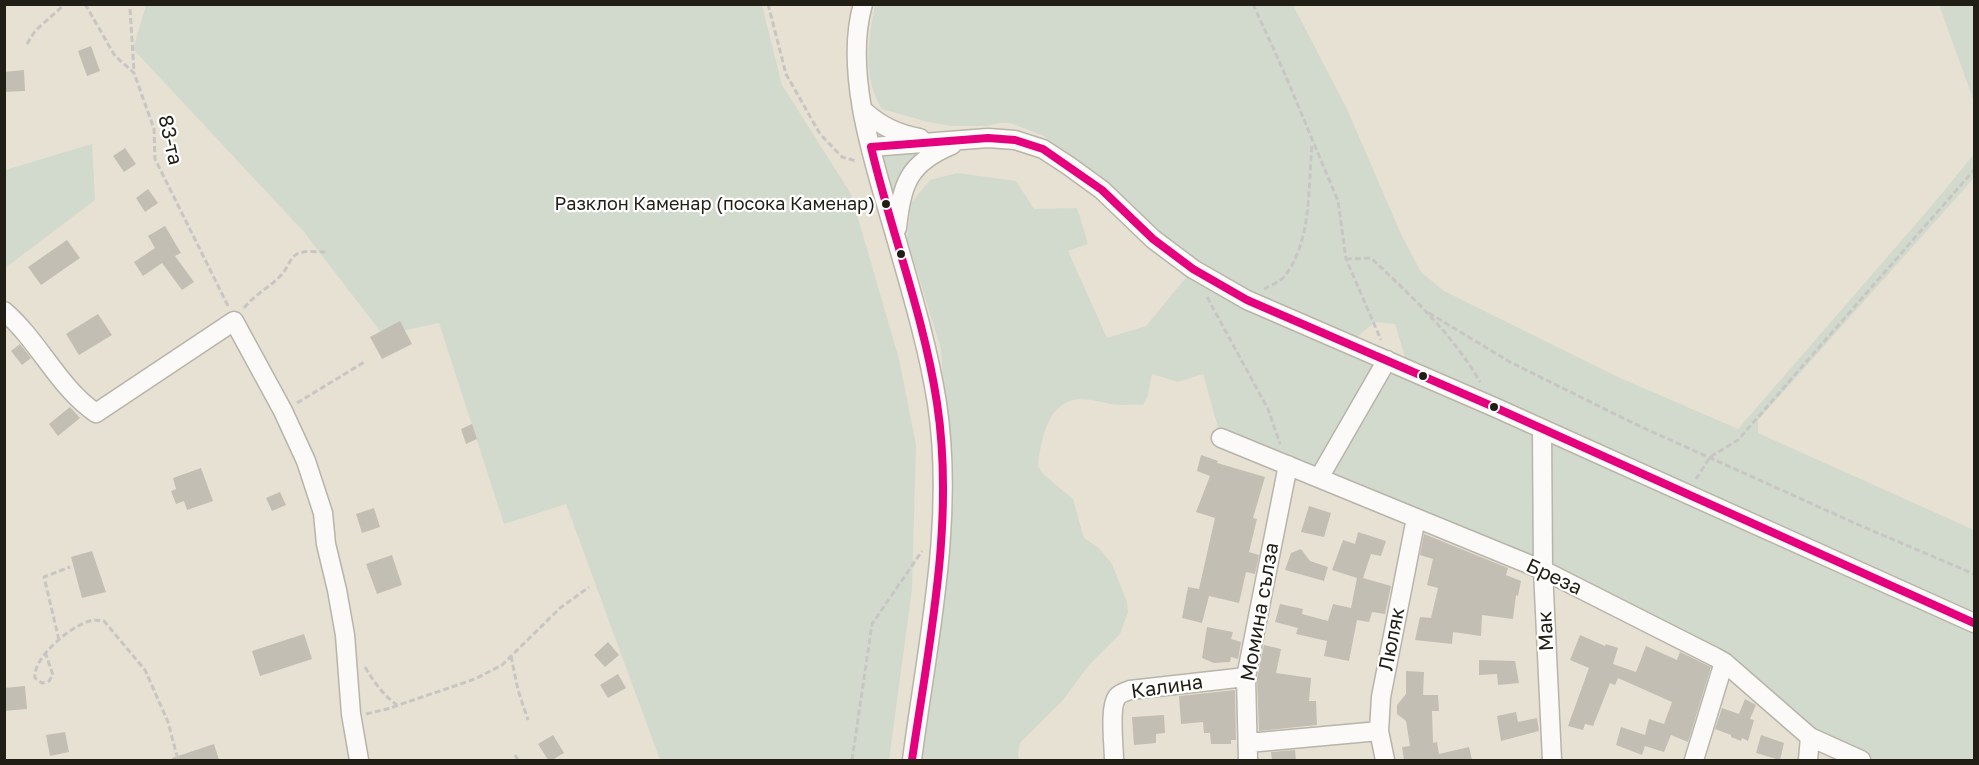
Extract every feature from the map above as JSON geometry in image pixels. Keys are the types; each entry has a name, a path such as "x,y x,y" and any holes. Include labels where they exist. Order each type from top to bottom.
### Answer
{"street":[{"path":"863,4 856,46 864,111 875,165 928,362 937,404 941,454 940,534 934,602 912,760"},
{"path":"864,111 878,123 905,135 960,141"},
{"path":"871,147 988,138 1015,141 1043,149 1102,190 1153,239 1193,269 1247,300 1494,407 1974,622"},
{"path":"896,239 900,200 905,183 922,162 935,152 960,141"},
{"path":"4,311 16,321 42,352 70,391 96,413 234,321 283,411 306,461 323,513 326,544 345,635 351,714 359,760"},
{"path":"1319,478 1387,360"},
{"name":"Мак","path":"1542,429 1543,570 1552,760"},
{"name":"Бреза","path":"1221,438 1543,570 1724,662 1810,737 1861,760"},
{"name":"Момина сълза","path":"1248,752 1246,677 1288,465"},
{"name":"Люляк","path":"1385,760 1379,731 1381,697 1416,518"},
{"path":"1694,760 1724,662"},
{"name":"Калина","path":"1114,760 1113,713 1114,702 1118,695 1130,690 1246,677"},
{"path":"1248,752 1379,731"},
{"path":"1808,760 1810,737"}],"path":[{"path":"27,44 35,31 65,4"},
{"name":"83-та","path":"85,4 115,56 134,73 154,129 155,159 234,321"},
{"path":"768,4 786,74 820,134 842,157 875,165"},
{"path":"1253,4 1338,201 1346,259 1378,332 1387,360"},
{"path":"130,9 134,73"},
{"path":"1247,300 1282,279 1299,253 1306,214 1312,143"},
{"path":"1687,495 1710,457 1738,440 1974,170"},
{"path":"234,321 254,295 267,288 285,271 296,254 326,252"},
{"path":"1346,259 1371,258 1429,314 1466,358 1494,407"},
{"path":"1193,269 1268,408 1288,465"},
{"path":"1429,314 1510,362 1635,424 1974,574"},
{"path":"283,411 366,361"},
{"path":"852,760 872,624 923,550"},
{"path":"59,640 44,577 70,567"},
{"path":"351,714 360,716 475,679 502,664 560,608 589,587"},
{"path":"45,652 53,675 49,681 42,682 35,678 34,672 45,652 87,621 104,621 145,670 168,722 178,760"},
{"path":"510,656 528,720"},
{"path":"364,666 376,686 398,705"},
{"path":"515,754 518,760"}],"shaded area":[{"path":"146,5 762,5 782,85 851,194 899,359 916,445 912,589 889,760 660,760 566,504 504,524 439,323 383,335 304,232 133,49"},
{"path":"875,5 1293,5 1347,109 1401,234 1421,272 1444,291 1618,377 1738,429 1974,154 1974,178 1758,420 1758,433 1974,530 1974,614 1405,357 1395,324 1375,322 1356,338 1291,311 1185,257 1095,177 1044,136 1010,123 988,126 952,126 882,109 871,84 868,58"},
{"path":"1939,5 1974,5 1974,103 1971,93"},
{"path":"864,112 920,138 922,162 896,239"},
{"path":"92,144 95,200 5,268 5,170"},
{"path":"957,173 1016,181 1034,209 1077,208 1088,244 1068,251 1107,338 1146,326 1193,269 1974,622 1974,760 1873,760 1810,737 1715,657 1543,570 1221,438 1203,374 1178,382 1152,374 1148,395 1143,405 1115,405 1082,399 1070,401 1061,406 1048,422 1041,444 1038,466 1043,474 1073,499 1084,538 1099,548 1112,564 1127,602 1128,612 1120,634 1089,665 1063,700 1020,743 1019,760 921,760 951,528 941,349 907,239 911,203 930,180"}],"building":[{"path":"91,46 100,71 87,76 78,51"},
{"path":"24,70 25,91 4,92 4,72"},
{"path":"125,148 136,164 124,172 113,156"},
{"path":"148,189 158,203 145,212 136,198"},
{"path":"165,226 181,253 175,256 194,282 182,290 162,263 143,276 134,262 155,248 148,236"},
{"path":"67,240 80,258 41,285 28,267"},
{"path":"98,314 112,335 79,355 66,334"},
{"path":"400,321 412,344 382,359 370,337"},
{"path":"20,344 31,358 22,365 11,351"},
{"path":"70,407 80,418 58,436 49,424"},
{"path":"472,424 477,439 466,444 461,429"},
{"path":"1201,455 1218,461 1217,463 1265,477 1253,518 1257,519 1249,552 1259,555 1255,574 1246,572 1239,603 1209,596 1202,623 1182,618 1188,587 1199,589 1215,518 1196,512 1210,476 1197,471"},
{"path":"201,468 213,501 187,510 184,501 176,504 171,491 176,489 173,478"},
{"path":"280,492 286,505 272,511 266,498"},
{"path":"1309,506 1331,513 1324,537 1301,532"},
{"path":"374,508 380,527 362,533 356,514"},
{"path":"1358,532 1386,541 1381,556 1371,554 1363,578 1391,586 1385,614 1372,612 1369,622 1357,620 1349,661 1324,656 1327,641 1296,634 1298,628 1275,622 1280,604 1303,609 1302,614 1328,621 1333,604 1351,608 1357,578 1332,570 1343,540 1355,544"},
{"path":"1424,534 1508,568 1506,575 1521,581 1518,596 1516,595 1513,619 1482,615 1481,636 1453,632 1452,644 1415,640 1420,617 1431,618 1438,588 1427,585 1433,559 1420,555"},
{"path":"1301,549 1310,561 1328,567 1324,581 1285,570 1291,553"},
{"path":"92,551 106,592 82,598 71,557"},
{"path":"392,555 402,585 377,594 366,564"},
{"path":"1207,627 1233,632 1231,639 1241,642 1238,659 1231,657 1230,662 1214,663 1202,658"},
{"path":"304,634 312,659 260,676 252,651"},
{"path":"1580,635 1605,646 1606,644 1618,648 1613,664 1636,672 1646,646 1677,660 1680,652 1711,667 1688,742 1671,735 1664,752 1645,746 1642,755 1616,745 1621,727 1645,735 1649,719 1664,724 1672,702 1618,678 1615,685 1610,683 1593,726 1585,724 1583,730 1568,726 1589,668 1570,660"},
{"path":"608,642 619,655 605,667 594,655"},
{"path":"1264,645 1281,649 1276,673 1311,678 1309,701 1316,701 1317,725 1259,731 1257,678"},
{"path":"1479,660 1515,661 1519,683 1498,685 1497,674 1479,675"},
{"path":"1406,671 1424,672 1423,695 1438,695 1439,711 1432,711 1433,743 1437,742 1439,754 1469,747 1472,760 1404,760 1402,747 1410,746 1406,721 1397,714 1397,705 1406,694"},
{"path":"618,674 626,688 608,698 600,685"},
{"path":"25,686 27,709 4,711 4,688"},
{"path":"1235,690 1236,740 1231,740 1231,744 1211,744 1210,733 1204,733 1203,722 1181,724 1179,696"},
{"path":"1745,699 1756,705 1750,719 1754,720 1748,741 1742,738 1741,741 1715,729 1722,708 1739,714"},
{"path":"1516,712 1518,722 1537,718 1539,731 1501,741 1497,716"},
{"path":"1164,715 1165,733 1156,734 1156,743 1134,745 1132,717"},
{"path":"65,732 69,752 50,756 46,735"},
{"path":"553,735 564,753 548,760 538,744"},
{"path":"1761,735 1784,743 1780,760 1756,753"},
{"path":"214,744 219,760 172,760 172,758"},
{"path":"1295,750 1296,760 1272,760 1271,752"}],"transit line":[{"path":"912,760 938,582 943,492 942,447 937,403 924,338 871,147 988,138 1015,140 1043,149 1102,190 1153,239 1193,269 1247,300 1494,407 1974,623"}],"place":[{"name":"Разклон Каменар (посока Каменар)","path":"886,204"}]}
